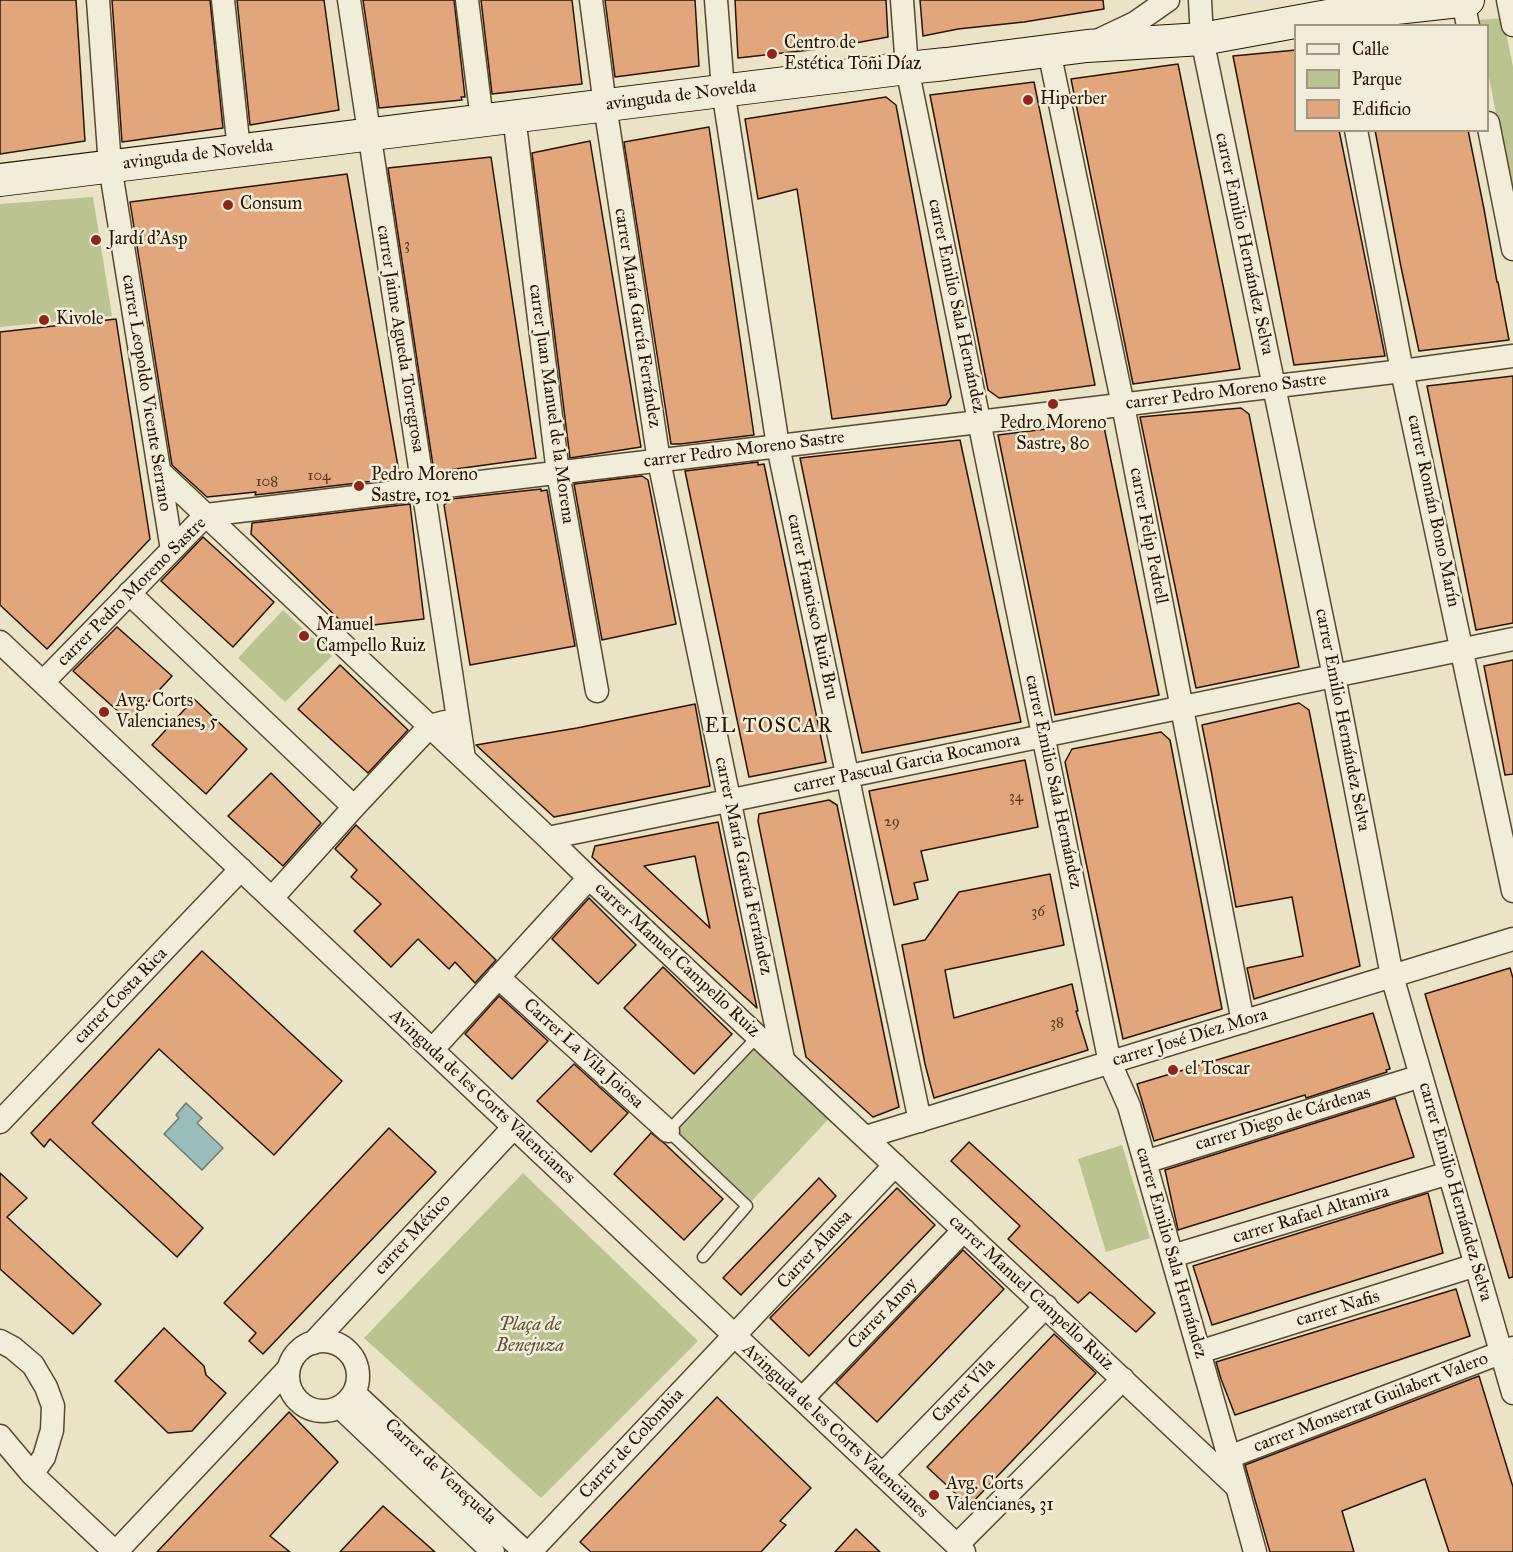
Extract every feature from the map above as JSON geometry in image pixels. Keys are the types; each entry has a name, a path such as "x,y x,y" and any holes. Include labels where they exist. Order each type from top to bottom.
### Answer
{"main road":[{"name":"avinguda de Novelda","path":"1306,24 1466,9"},
{"name":"avinguda de Novelda","path":"0,180 1087,46 1202,39 1294,26"}],"street":[{"name":"carrer Leopoldo Vicente Serrano","path":"98,0 110,166 172,550"},
{"path":"223,0 239,150"},
{"name":"carrer Jaime Agueda Torregrosa","path":"349,0 464,758"},
{"path":"468,0 482,120"},
{"name":"carrer María García Ferrández","path":"591,0 659,460 783,1059"},
{"name":"carrer Francisco Ruiz Bru","path":"716,0 723,90 778,446 920,1121"},
{"name":"carrer Emilio Sala Hernández","path":"902,0 907,68 1110,1063 1129,1107 1255,1552"},
{"path":"1087,46 1127,27 1168,0"},
{"name":"carrer Emilio Hernández Selva","path":"1200,0 1202,39 1334,676 1392,976 1476,1265 1507,1351 1513,1393"},
{"path":"1508,0 1513,25"},
{"name":"carrer Felip Pedrell","path":"1049,51 1123,405 1243,1022"},
{"name":"carrer Juan Manuel de la Morena","path":"514,116 558,473 597,691"},
{"path":"1489,128 1513,249"},
{"name":"carrer Román Bono Marín","path":"1356,132 1402,371 1462,650 1504,808 1513,891"},
{"name":"carrer Pedro Moreno Sastre","path":"43,682 206,515 1513,356"},
{"name":"carrer Manuel Campello Ruiz","path":"159,471 1237,1487"},
{"path":"129,593 354,807"},
{"name":"carrer Pascual Garcia Rocamora","path":"548,838 1513,639"},
{"name":"Avinguda de les Corts Valencianes","path":"0,642 960,1549"},
{"path":"272,898 430,726 458,717"},
{"name":"carrer Costa Rica","path":"0,1122 241,869"},
{"path":"432,1050 589,878"},
{"name":"carrer José Díez Mora","path":"866,1137 1513,939"},
{"name":"Carrer La Vila Joiosa","path":"498,977 668,1131"},
{"name":"carrer Diego de Cárdenas","path":"1145,1162 1421,1076"},
{"name":"carrer México","path":"313,1343 514,1127"},
{"name":"Carrer Alausa","path":"735,1335 895,1165"},
{"name":"carrer Rafael Altamira","path":"1172,1256 1449,1173"},
{"name":"Carrer Anoy","path":"802,1399 964,1230"},
{"name":"carrer Nafis","path":"1199,1352 1476,1265"},
{"name":"Carrer Vila","path":"882,1475 1046,1306"},
{"name":"Carrer de Colòmbia","path":"530,1552 735,1335"},
{"path":"0,1341 13,1347 33,1365 46,1387 53,1406 52,1430 44,1457 32,1474"},
{"path":"331,1342 346,1349 356,1365 358,1374 358,1383 347,1400 328,1411 315,1411 299,1402 293,1395 288,1378 289,1368 298,1351 313,1343 331,1342"},
{"name":"carrer Monserrat Guilabert Valero","path":"1227,1449 1507,1351"},
{"path":"0,1436 32,1474 116,1552 289,1368"},
{"path":"960,1549 1097,1411 1123,1379"},
{"name":"Carrer de Veneçuela","path":"347,1400 494,1552"},
{"name":"Carrer de Veneçuela","path":"347,1400 525,1552"},
{"path":"1196,1448 1210,1451 1218,1448 1227,1449"}],"lane":[{"path":"668,1131 758,1036"},
{"name":"Carrer La Vila Joiosa","path":"668,1131 747,1206 703,1257"}],"green space":[{"path":"1503,18 1513,67 1513,203 1489,77 1489,24 1478,24 1477,20"},
{"path":"93,197 112,316 0,327 0,204"},
{"path":"283,610 332,656 285,702 238,658"},
{"path":"758,1036 836,1111 747,1206 668,1131"},
{"path":"1122,1145 1150,1238 1106,1252 1078,1159"},
{"name":"Plaça de Benejuza","path":"523,1173 698,1341 541,1498 364,1338"}],"water":[{"path":"186,1103 202,1118 197,1123 223,1148 202,1170 164,1134 179,1118 176,1115"}],"building":[{"path":"0,0 76,0 85,141 0,154"},
{"path":"112,0 210,0 223,128 122,142"},
{"path":"237,0 324,0 339,110 250,125"},
{"path":"363,0 454,0 465,97 461,97 462,100 379,108"},
{"path":"481,0 572,0 582,84 492,94"},
{"path":"605,0 695,0 699,66 615,77"},
{"path":"735,0 886,0 888,37 828,48 738,58"},
{"path":"920,0 1103,0 1104,9 923,36"},
{"path":"1294,50 1294,132 1339,132 1385,356 1294,365 1233,56"},
{"path":"1178,64 1240,369 1133,384 1071,79"},
{"path":"1034,82 1095,385 999,398 988,390 930,95"},
{"path":"886,97 896,105 951,397 946,405 832,419 797,189 758,199 745,119"},
{"path":"709,127 754,435 671,444 624,142"},
{"path":"1375,132 1468,132 1509,340 1419,351"},
{"path":"590,141 641,447 570,458 532,153"},
{"path":"491,157 536,458 434,472 388,168"},
{"path":"347,174 400,478 255,495 256,492 207,497 172,465 130,202"},
{"path":"116,319 150,539 47,649 0,605 0,332"},
{"path":"1513,376 1513,623 1476,630 1427,386"},
{"path":"1241,408 1249,414 1299,667 1196,688 1140,417"},
{"path":"1103,422 1159,695 1055,715 998,435"},
{"path":"960,440 1021,722 862,753 800,458"},
{"path":"758,462 758,465 764,464 826,762 749,777 685,471"},
{"path":"642,476 648,480 676,624 602,640 574,484"},
{"path":"541,489 541,491 547,490 575,646 470,665 444,505 451,499"},
{"path":"410,504 424,619 348,628 251,534 252,523"},
{"path":"203,537 274,602 233,647 161,581"},
{"path":"117,627 172,676 130,722 73,671"},
{"path":"1513,660 1513,774 1505,775 1484,666"},
{"path":"340,665 408,730 368,773 298,709"},
{"path":"194,699 247,749 206,794 152,745"},
{"path":"1299,703 1309,710 1360,966 1254,999 1247,968 1303,956 1292,897 1236,907 1202,725"},
{"path":"695,704 710,786 554,817 476,745 577,728"},
{"path":"1161,732 1170,740 1222,1009 1123,1039 1065,762 1072,749"},
{"path":"1025,760 1038,827 921,851 928,880 914,883 918,899 894,905 869,791"},
{"path":"271,773 321,823 283,866 228,816"},
{"path":"829,800 837,805 899,1107 873,1117 806,1057 758,821 759,814"},
{"path":"718,822 757,1008 592,857 595,846","holes":["695,856 710,928 644,866"]},
{"path":"356,825 496,960 475,983 455,962 449,969 418,939 391,967 354,931 381,904 351,877 357,870 335,849"},
{"path":"1050,874 1064,945 945,970 954,1018 1072,984 1078,1011 1076,1011 1088,1050 934,1098 925,1064 902,945 925,940 959,892"},
{"path":"589,898 636,945 598,984 552,939"},
{"path":"202,951 342,1081 274,1155 159,1049 92,1123 203,1228 177,1257 50,1139 44,1147 31,1133"},
{"path":"663,967 732,1034 694,1074 624,1008"},
{"path":"1510,968 1513,978 1513,1277 1509,1278 1425,994"},
{"path":"499,996 548,1041 512,1079 465,1034"},
{"path":"1373,1013 1390,1069 1386,1070 1387,1072 1306,1098 1305,1095 1154,1141 1137,1084"},
{"path":"574,1064 628,1113 591,1152 537,1101"},
{"path":"1395,1098 1414,1157 1178,1230 1165,1170"},
{"path":"389,1128 436,1172 263,1354 249,1341 256,1333 224,1303"},
{"path":"651,1133 723,1199 684,1240 614,1174"},
{"path":"969,1142 1155,1313 1136,1332 1090,1292 1078,1303 1008,1239 1020,1226 951,1161"},
{"path":"0,1173 27,1198 7,1217 101,1304 73,1334 0,1269"},
{"path":"819,1178 836,1196 741,1295 723,1278"},
{"path":"897,1188 935,1225 809,1356 770,1318"},
{"path":"1428,1193 1443,1253 1212,1325 1193,1266"},
{"path":"963,1250 1004,1289 877,1422 836,1383"},
{"path":"1456,1289 1470,1336 1235,1415 1216,1362"},
{"path":"164,1328 204,1366 206,1375 226,1393 192,1431 168,1433 115,1381"},
{"path":"1054,1334 1096,1373 969,1506 927,1467"},
{"path":"1479,1376 1513,1487 1513,1552 1449,1552 1425,1479 1342,1511 1354,1552 1270,1552 1245,1465"},
{"path":"717,1397 811,1488 780,1521 786,1525 761,1552 591,1552 580,1542"},
{"path":"289,1412 338,1462 270,1536 290,1552 157,1552"},
{"path":"383,1506 435,1552 340,1552"},
{"path":"856,1529 880,1552 835,1552"}],"place":[{"name":"Centro de Estética Toñi Díaz","path":"772,54"},
{"name":"Hiperber","path":"1028,100"},
{"name":"Consum","path":"228,205"},
{"name":"Jardí d'Asp","path":"96,240"},
{"name":"Kivole","path":"44,320"},
{"name":"Pedro Moreno Sastre, 80","path":"1053,404"},
{"name":"Pedro Moreno Sastre, 102","path":"359,486"},
{"name":"Manuel Campello Ruiz","path":"304,636"},
{"name":"Avg. Corts Valencianes, 5","path":"104,712"},
{"name":"el Toscar","path":"1173,1070"},
{"name":"Avg. Corts Valencianes, 31","path":"934,1495"}],"district":[{"name":"EL TOSCAR","path":"769,727"}]}
